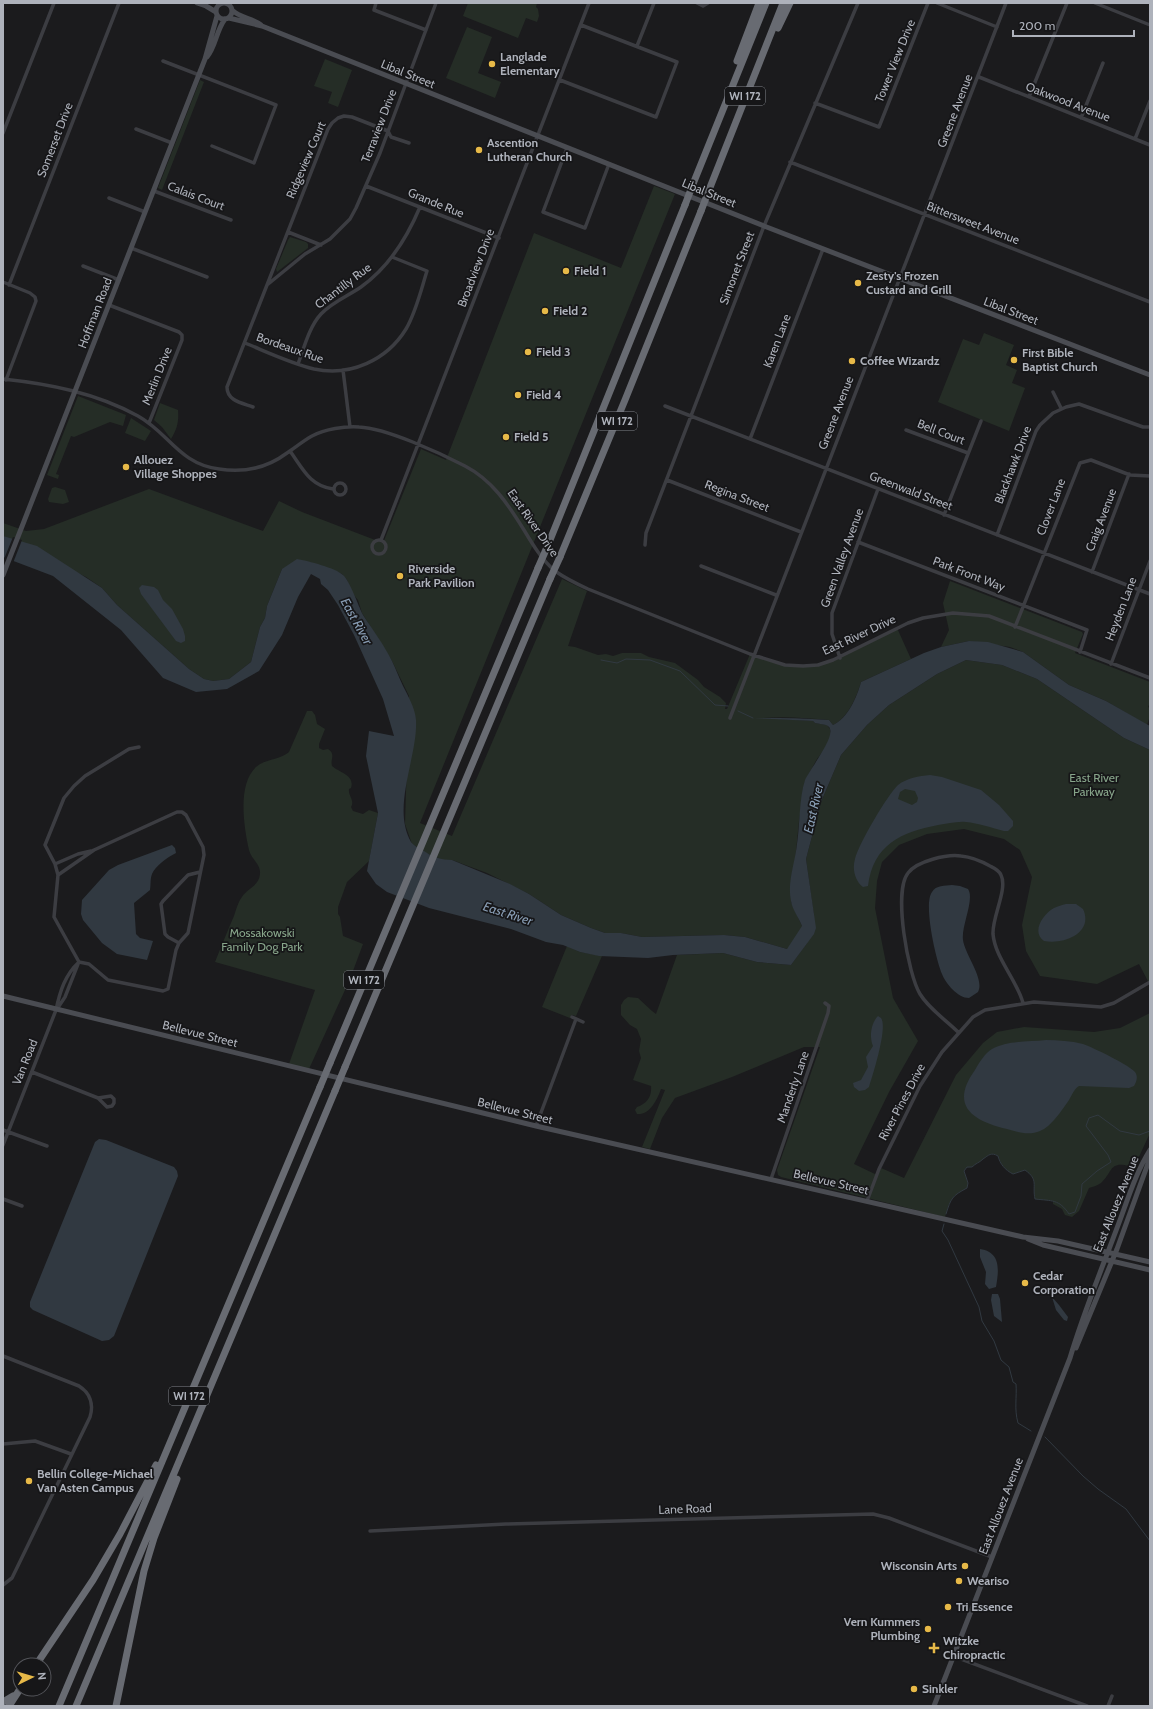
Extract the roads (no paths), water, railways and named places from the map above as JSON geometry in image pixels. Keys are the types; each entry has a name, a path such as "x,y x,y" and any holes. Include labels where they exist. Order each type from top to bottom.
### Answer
{"highway":[{"path":"734,81 735,67 758,3"},
{"name":"WI 172","path":"59,1706 548,544 766,3"},
{"name":"WI 172","path":"76,1706 625,400 783,3"},
{"path":"763,52 773,37 790,3"},
{"path":"116,1706 143,1578 154,1538 197,1426 197,1418"},
{"path":"41,1657 93,1580 120,1534 161,1455 169,1444"},
{"path":"3,1702 12,1695"},
{"path":"9,1706 15,1697"}],"street":[{"path":"3,134 54,3"},
{"name":"Somerset Drive","path":"9,285 119,3"},
{"path":"197,3 206,6 217,14 227,18 231,14 232,7 226,3 214,3"},
{"path":"376,3 374,10 426,30"},
{"name":"Terraview Drive","path":"253,407 231,398 227,393 227,387 267,286 291,264 330,239 350,219 366,186 388,131 436,3"},
{"name":"Broadview Drive","path":"381,540 419,446 589,3"},
{"path":"637,46 654,3"},
{"path":"697,3 703,6 708,3"},
{"name":"Simonet Street","path":"645,545 646,533 764,226 858,3"},
{"name":"Tower View Drive","path":"815,103 879,127 928,3"},
{"path":"937,3 997,27"},
{"name":"Greene Avenue","path":"730,718 776,595 979,77 1006,3"},
{"path":"1029,97 1067,3"},
{"path":"1095,3 1150,25"},
{"path":"217,14 219,4"},
{"name":"Libal Street","path":"232,7 241,16 256,21 262,26"},
{"name":"Hoffman Road","path":"3,575 205,59 217,14"},
{"name":"Hoffman Road","path":"205,59 211,51 218,29 227,18"},
{"name":"Libal Street","path":"227,18 262,26 764,226 1150,375"},
{"path":"560,80 656,117 677,62 581,25"},
{"path":"163,61 276,104 254,163 212,146"},
{"path":"1081,118 1103,63"},
{"name":"Oakwood Avenue","path":"979,77 1150,145"},
{"path":"1135,139 1150,101"},
{"name":"Ridgeview Court","path":"267,286 332,123 344,116 352,117 388,131 391,137 409,144"},
{"path":"136,129 172,143"},
{"path":"567,148 543,212 584,228 608,164"},
{"name":"Bittersweet Avenue","path":"790,162 1150,302"},
{"name":"Grande Rue","path":"366,186 499,238"},
{"name":"Calais Court","path":"154,191 231,220"},
{"path":"109,198 145,212"},
{"name":"Chantilly Rue","path":"298,364 314,324 321,314 362,287 392,257 405,238 420,207"},
{"path":"288,232 321,245"},
{"path":"131,248 207,277"},
{"name":"Karen Lane","path":"750,439 823,249"},
{"name":"Bordeaux Rue","path":"245,343 298,364 321,370 343,370 366,364 386,353 397,341 411,319 427,271 392,257"},
{"path":"83,266 119,280"},
{"path":"3,282 30,293 35,297 35,305 4,380"},
{"name":"Merlin Drive","path":"109,305 179,332 182,335 182,340 148,423"},
{"path":"343,370 350,427"},
{"name":"East River Drive","path":"4,380 75,391 120,408 148,423 160,432 179,452 207,468 235,471 261,467 271,464 314,435 327,431 358,426 376,429 463,465 475,472 494,487 534,546 556,571 588,589 753,655 786,665 818,665 840,658 908,623 938,614 953,613 989,616 1150,678"},
{"path":"1053,392 1061,408"},
{"name":"Blackhawk Drive","path":"997,535 1036,431 1046,418 1061,408 1072,405 1084,405 1143,427 1150,427"},
{"name":"Greenwald Street","path":"665,406 1150,594"},
{"path":"944,515 981,421"},
{"name":"Bell Court","path":"906,430 968,453"},
{"path":"290,451 312,481 321,487 333,489"},
{"name":"Clover Lane","path":"1015,627 1080,463 1091,460 1129,474 1150,476"},
{"name":"Craig Avenue","path":"1092,572 1129,474"},
{"name":"Regina Street","path":"667,480 801,532"},
{"name":"Green Valley Avenue","path":"840,658 832,634 831,620 834,606 878,489"},
{"name":"Park Front Way","path":"858,542 1087,630 1080,652"},
{"name":"Heyden Lane","path":"1111,664 1150,561"},
{"path":"701,566 776,595"},
{"path":"58,875 94,850 177,812 182,812 186,815 203,847 204,855 188,933 179,943 176,950 168,990 163,991 108,980 89,964 79,962 54,917 58,875 55,864 45,845 66,794 85,776 128,749 139,747"},
{"path":"55,864 78,854 94,850"},
{"path":"958,1032 924,999 918,990 914,978 902,924 901,892 906,876 912,868 920,864 936,859 959,856 980,862 1000,872 1003,885 994,922 994,939 998,952 1018,988 1023,1003"},
{"path":"179,943 165,934 161,904 188,875 200,872"},
{"path":"56,1010 66,976 79,962"},
{"path":"56,1010 65,997 79,962"},
{"name":"River Pines Drive","path":"867,1201 879,1169 920,1086 939,1056 958,1032 970,1020 981,1012 1023,1003 1042,1002 1101,1007 1114,1003 1150,982"},
{"name":"Bellevue Street","path":"3,996 536,1126 1023,1237 1058,1242 1150,1262"},
{"name":"Manderly Lane","path":"771,1179 828,1013 829,1006 825,1003"},
{"name":"Van Road","path":"3,1145 56,1010"},
{"path":"572,1017 583,1022"},
{"path":"536,1126 576,1019"},
{"path":"32,1072 98,1098"},
{"path":"3,1130 47,1146"},
{"name":"East Allouez Avenue","path":"934,1706 1070,1358 1104,1259 1131,1191 1150,1150"},
{"name":"East Allouez Avenue","path":"1070,1358 1085,1330 1133,1208 1150,1158"},
{"path":"3,1199 22,1206"},
{"name":"Bellevue Street","path":"1023,1237 1043,1245 1150,1270"},
{"path":"3,1356 79,1386 87,1393 92,1405 91,1414 12,1578 3,1585"},
{"path":"3,1444 34,1441 71,1454"},
{"name":"Lane Road","path":"370,1530 506,1524 873,1514 888,1518 992,1558"},
{"path":"953,1656 1087,1706"},
{"path":"1108,1706 1112,1696"}],"water":[{"name":"East River","path":"3,536 37,546 102,588 117,605 189,669 204,679 213,681 229,679 251,662 260,627 265,618 267,606 282,569 297,559 322,565 339,572 346,578 363,615 389,655 414,711 416,720 416,734 404,798 406,828 411,842 417,847 441,859 452,860 510,884 529,894 561,915 605,933 621,933 642,937 724,935 745,937 787,949 802,926 792,904 790,887 797,844 803,787 805,780 825,747 830,734 830,728 826,725 815,723 813,721 753,718 800,718 829,720 833,725 843,717 851,706 861,682 924,653 941,647 969,641 988,642 1023,652 1069,685 1106,701 1150,726 1150,750 1124,738 1037,679 1002,665 966,660 937,674 889,705 867,725 841,755 821,802 806,859 816,928 814,934 791,965 757,962 723,953 673,955 648,958 599,956 580,952 563,945 546,942 511,929 429,908 387,892 376,884 367,871 378,813 366,756 369,731 394,736 383,699 354,635 338,605 328,590 321,584 320,579 311,574 298,597 282,635 259,671 227,689 196,692 163,678 121,630 53,576 3,557"},
{"path":"142,585 154,587 158,590 163,600 172,609 183,629 185,641 181,643 176,641 141,594 139,588"},
{"path":"930,775 942,777 981,790 999,805 1013,821 1013,826 1008,831 1004,831 975,823 959,822 938,825 912,832 891,843 883,851 876,860 871,872 868,886 863,887 856,878 854,863 857,852 867,832 887,798 898,785 909,779","holes":["905,789 915,791 918,798 917,802 912,805 898,799 900,792"]},
{"path":"172,845 175,848 176,853 156,868 151,876 150,890 134,903 136,934 140,938 153,941 147,960 117,954 102,943 83,920 81,914 82,900 109,870 118,865"},
{"path":"952,885 968,889 970,893 963,940 967,953 977,974 979,987 978,992 969,998 961,996 957,993 949,986 944,978 939,967 931,932 929,908 932,892 938,887"},
{"path":"1066,904 1076,904 1083,909 1085,917 1084,925 1081,931 1068,939 1052,942 1044,941 1040,937 1039,933 1040,923 1046,914 1054,908"},
{"path":"878,1016 881,1018 883,1023 883,1031 876,1062 869,1087 865,1090 859,1091 854,1087 853,1083 861,1080 868,1067 866,1057 873,1046 871,1030"},
{"path":"1046,1040 1083,1044 1102,1052 1126,1065 1135,1072 1137,1077 1134,1086 1129,1088 1079,1086 1074,1090 1069,1100 1048,1126 1032,1133 1019,1132 995,1126 975,1116 968,1110 964,1093 980,1061 987,1053 998,1046 1005,1044"},
{"path":"99,1139 106,1140 174,1167 178,1176 114,1336 109,1340 102,1341 33,1310 30,1307 30,1302 95,1142"},
{"path":"980,1249 992,1254 995,1258 998,1268 996,1287 989,1289 985,1284 986,1272 980,1257"},
{"path":"992,1294 998,1294 1000,1299 1002,1322 994,1316 991,1300"},
{"path":"1052,1297 1068,1317 1067,1321 1064,1320 1056,1310"}],"waterway":[{"path":"601,660 617,663 626,659 650,660 680,671 715,705 728,706"},
{"path":"738,711 753,718"},
{"path":"946,1214 949,1204 953,1198 967,1188 968,1183 964,1171 967,1167 972,1167 990,1154 998,1156 1003,1166 1013,1174 1025,1170 1034,1180 1035,1199 1058,1203 1069,1214 1075,1212 1081,1196 1082,1184 1097,1171 1111,1162 1108,1155 1086,1126 1089,1118 1098,1115 1120,1131 1139,1135 1150,1131"},
{"path":"944,1224 942,1231 948,1240 979,1307 982,1321 994,1341 1001,1360 1009,1367 1013,1382 1016,1384 1016,1408 1018,1423 1031,1431"},
{"path":"1045,1437 1083,1476 1126,1509 1150,1541"}],"place":[{"name":"Langlade Elementary","path":"492,64"},
{"name":"Ascention Lutheran Church","path":"479,150"},
{"name":"Field 1","path":"566,271"},
{"name":"Zesty's Frozen Custard and Grill","path":"858,283"},
{"name":"Field 2","path":"545,311"},
{"name":"Field 3","path":"528,352"},
{"name":"First Bible Baptist Church","path":"1014,360"},
{"name":"Coffee Wizardz","path":"852,361"},
{"name":"Field 4","path":"518,395"},
{"name":"Field 5","path":"506,437"},
{"name":"Allouez Village Shoppes","path":"126,467"},
{"name":"Riverside Park Pavilion","path":"400,576"},
{"name":"Cedar Corporation","path":"1025,1283"},
{"name":"Bellin College-Michael Van Asten Campus","path":"29,1481"},
{"name":"Wisconsin Arts","path":"965,1566"},
{"name":"Weariso","path":"959,1581"},
{"name":"Tri Essence","path":"948,1607"},
{"name":"Vern Kummers Plumbing","path":"928,1629"},
{"name":"Witzke Chiropractic","path":"934,1648"},
{"name":"Sinkler","path":"914,1689"}],"park label":[{"name":"East River Parkway","path":"1094,785"},
{"name":"Mossakowski Family Dog Park","path":"262,940"}]}
